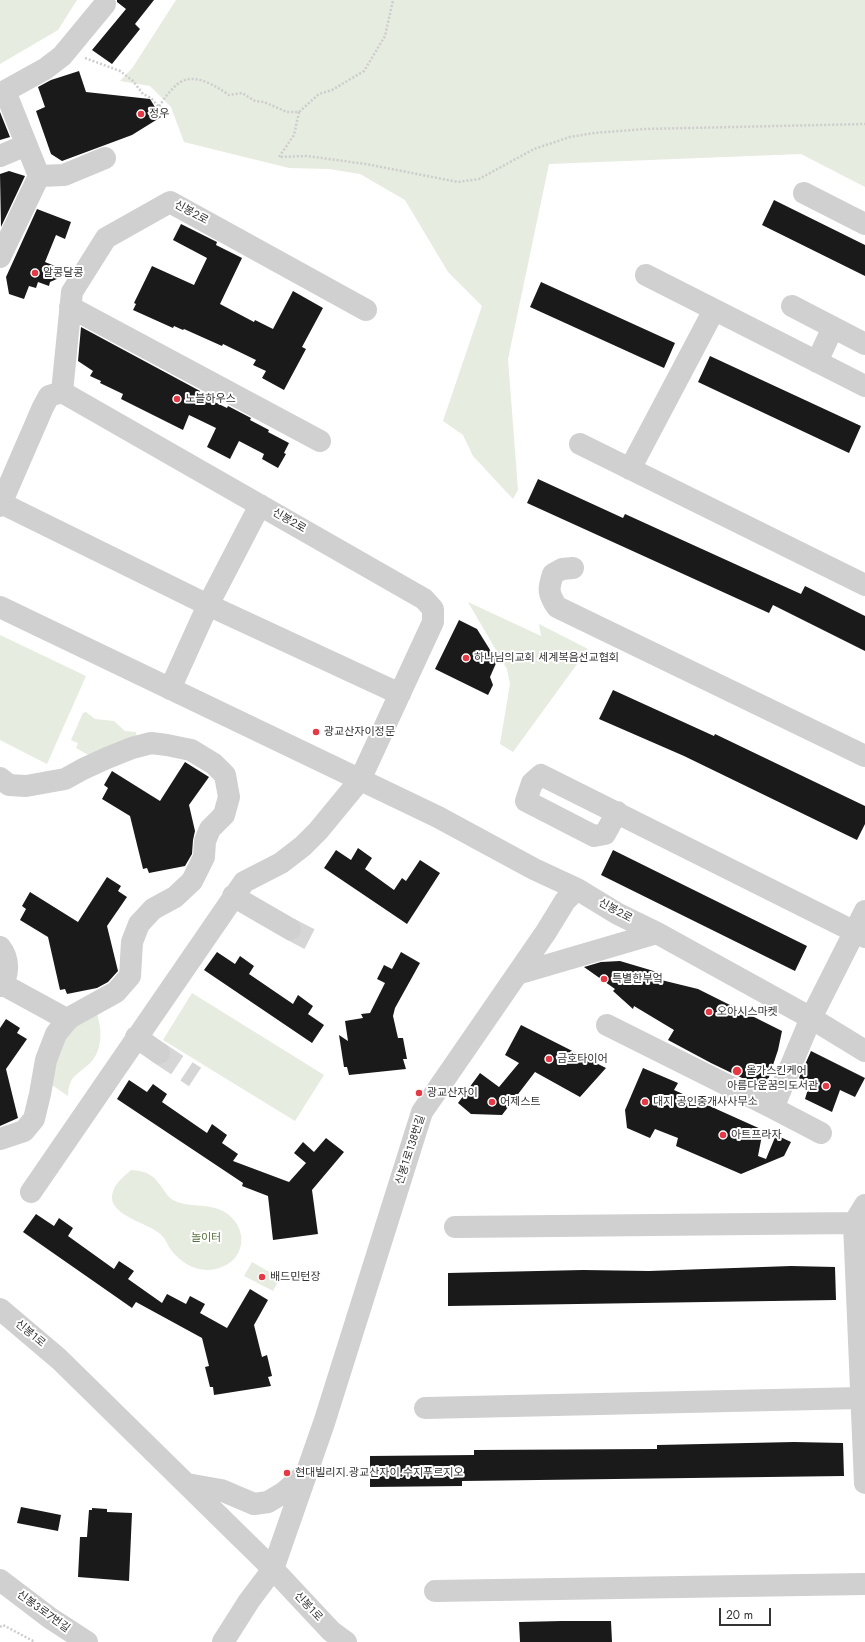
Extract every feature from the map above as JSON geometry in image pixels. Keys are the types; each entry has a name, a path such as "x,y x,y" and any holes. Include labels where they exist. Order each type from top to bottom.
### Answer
{"street":[{"path":"0,257 39,176 5,91 45,69 62,56 106,4"},
{"path":"0,156 26,145"},
{"path":"39,176 64,175 106,158"},
{"path":"804,193 865,224"},
{"name":"신봉2로","path":"360,780 432,622 432,609 424,599 62,392 72,292 106,238 170,202 366,310"},
{"path":"646,275 865,386"},
{"path":"792,306 865,344"},
{"path":"70,307 320,441"},
{"path":"630,469 714,310"},
{"path":"816,362 833,327"},
{"path":"62,392 49,396 46,401 1,505 208,605 400,694"},
{"path":"580,444 865,585"},
{"path":"170,688 208,605 260,505"},
{"path":"574,568 562,569 553,574 549,586 550,597 558,607 865,756"},
{"name":"신봉2로","path":"0,607 438,817 577,889 618,914 657,933 811,1018 865,1051"},
{"path":"0,778 9,785 26,786 45,784 65,779 107,758 132,748 151,743 191,750 214,764 225,775 229,797 224,815 210,829 206,841 204,857 192,881 175,898 153,909 139,924 132,942 130,976 116,992 68,1020 56,1034 46,1060 34,1119 24,1131 0,1139"},
{"path":"31,1192 73,1145 136,1037 244,882 281,863 303,846 318,831 360,780"},
{"path":"617,812 860,934"},
{"name":"신봉1로138번길","path":"273,1569 324,1423 422,1112 565,902 577,889"},
{"path":"233,896 290,929"},
{"path":"773,1108 811,1018 860,934 865,911"},
{"path":"517,974 657,933"},
{"path":"0,947 4,952 7,963 6,974 1,985 68,1020"},
{"path":"607,1025 821,1133"},
{"path":"136,1037 159,1053"},
{"path":"455,1227 860,1214 861,1398 865,1483"},
{"name":"신봉1로","path":"0,1309 59,1358 273,1569 331,1631 346,1642"},
{"path":"425,1408 861,1398"},
{"path":"187,1484 221,1490 254,1504 268,1502 283,1493 306,1473"},
{"path":"223,1642 248,1601 273,1569"},
{"name":"신봉3로7번길","path":"0,1580 50,1618 87,1642"},
{"path":"435,1591 865,1584"}],"path":[{"path":"393,0 385,36 364,71 332,90 318,94 299,112 294,135 279,157 307,156 366,164 458,182 478,179 534,149 570,137 594,133 645,129 865,124"},
{"path":"68,50 84,58 120,71 133,81 143,94 151,98 159,107 167,94 173,89 185,80 193,80 216,85 229,95 242,93 255,101 264,102 287,112 299,112"},
{"path":"0,1627 3,1625 35,1642"}],"green space":[{"path":"0,0 77,0 58,30 0,64"},
{"path":"176,0 865,0 865,187 801,154 549,164 508,359 518,490 513,499 473,456 463,435 443,421 482,306 448,272 405,200 360,174 329,169 289,168 184,142 171,107 150,86 120,81 133,67"},
{"path":"468,602 541,636 539,624 588,649 513,752 500,744 510,684 507,669"},
{"path":"0,635 86,676 47,764 0,740"},
{"path":"86,712 95,719 114,721 125,731 136,732 137,738 99,761 76,748 78,743 71,740 83,713"},
{"path":"192,993 324,1075 295,1121 163,1040"},
{"path":"97,1014 100,1026 100,1040 97,1053 94,1059 74,1077 70,1084 68,1096 49,1083 65,1037 82,1021"},
{"name":"놀이터","path":"131,1170 141,1171 153,1177 173,1200 185,1204 211,1207 223,1211 232,1218 238,1225 241,1234 239,1252 234,1259 226,1265 216,1269 203,1270 191,1266 175,1255 159,1233 130,1218 117,1208 113,1203 112,1196 114,1188"},
{"name":"배드민턴장","path":"252,1262 280,1278 273,1291 244,1276"}],"building":[{"path":"117,0 154,0 135,24 140,29 112,64 92,50 126,9 117,2"},
{"path":"79,71 86,92 150,99 161,117 132,135 62,161 51,154 36,111 45,107 38,87 51,80"},
{"path":"0,112 10,137 0,140"},
{"path":"9,171 25,176 1,227 0,174"},
{"path":"774,200 865,245 865,276 762,225"},
{"path":"37,209 71,222 65,239 56,235 45,262 70,272 50,282 49,286 38,282 36,288 29,286 24,299 9,294 6,277"},
{"path":"181,224 217,242 216,245 242,258 220,304 254,322 255,320 273,329 293,291 323,308 302,347 306,349 284,390 262,378 266,371 253,365 256,360 223,344 222,346 184,329 183,330 174,326 173,328 133,310 136,304 134,303 152,266 194,285 207,258 173,240"},
{"path":"541,282 675,343 664,368 530,307"},
{"path":"81,327 200,391 198,394 227,408 228,406 251,418 250,420 269,430 268,432 289,443 284,453 286,454 278,468 262,459 264,454 239,441 230,459 207,447 216,428 189,415 183,430 121,399 123,394 100,383 101,381 90,376 93,371 78,361"},
{"path":"710,356 861,426 849,453 698,382"},
{"path":"538,479 623,518 625,514 801,594 805,586 865,616 865,651 773,605 769,613 527,503"},
{"path":"459,620 477,629 497,661 490,677 493,685 488,695 435,669"},
{"path":"613,690 714,736 715,734 865,806 865,824 857,840 684,756 599,719"},
{"path":"185,762 209,777 189,805 195,831 192,854 185,866 149,873 147,868 143,869 130,816 102,799 108,788 104,785 112,771 160,801"},
{"path":"358,848 372,858 365,869 394,890 402,878 406,881 420,860 440,873 407,924 324,868 336,850 351,860"},
{"path":"613,850 807,946 795,971 601,875"},
{"path":"107,877 121,886 118,891 127,897 107,926 118,971 108,982 97,988 67,994 65,989 60,990 48,937 20,920 26,909 22,906 30,892 78,922"},
{"path":"217,952 235,964 240,956 254,966 249,974 293,1004 298,995 313,1006 308,1014 324,1025 312,1043 204,970"},
{"path":"401,952 420,963 395,1008 393,1016 398,1038 403,1038 407,1059 403,1059 406,1069 349,1075 347,1067 344,1067 339,1035 348,1041 345,1021 363,1018 361,1014 370,1013 385,983 377,979 384,965 392,969"},
{"path":"620,961 657,972 653,978 698,989 782,1031 778,1050 765,1089 668,1040 674,1030 634,1006 633,1009 613,991 615,989 584,967 601,962"},
{"path":"6,1019 20,1028 17,1033 27,1039 6,1069 18,1118 0,1126 0,1028"},
{"path":"521,1025 606,1068 580,1097 535,1072 502,1115 471,1114 458,1103 480,1073 499,1087 519,1063 505,1055"},
{"path":"811,1051 865,1078 855,1097 840,1090 832,1112 805,1099 808,1089 803,1087 805,1083 799,1078"},
{"name":"아트프라자","path":"643,1068 678,1083 674,1090 763,1130 758,1156 766,1159 776,1135 791,1142 784,1156 741,1174 676,1146 678,1138 655,1129 650,1138 627,1128 625,1110"},
{"path":"129,1080 147,1092 153,1084 167,1094 162,1102 207,1133 212,1124 227,1135 222,1143 238,1154 233,1161 289,1182 306,1163 294,1153 303,1142 314,1152 326,1138 344,1152 312,1190 318,1234 273,1240 268,1196 242,1186 243,1183 117,1099"},
{"path":"36,1214 54,1226 59,1218 73,1228 68,1236 114,1269 119,1261 134,1271 128,1279 162,1303 167,1294 186,1304 190,1296 205,1304 200,1313 227,1328 250,1289 268,1300 254,1325 262,1357 267,1355 272,1376 268,1377 271,1386 214,1395 213,1387 210,1387 205,1367 209,1366 202,1338 136,1302 132,1308 23,1232"},
{"path":"791,1266 835,1267 836,1300 448,1306 448,1273 583,1270 649,1271"},
{"path":"794,1442 843,1443 844,1476 462,1481 462,1486 370,1487 370,1456 474,1455 474,1450 657,1449 657,1445"},
{"path":"21,1507 61,1515 58,1531 17,1523"},
{"path":"92,1508 107,1509 107,1512 132,1513 129,1581 78,1577 80,1537 87,1537 89,1510 92,1510"},
{"path":"611,1621 612,1642 520,1642 519,1622"}],"tunnel":[{"path":"290,929 317,943"},
{"path":"159,1053 195,1077"}],"place":[{"name":"정우","path":"141,114"},
{"name":"알콩달콩","path":"35,273"},
{"name":"노블하우스","path":"177,399"},
{"name":"하나님의교회 세계복음선교협회","path":"466,658"},
{"name":"광교산자이정문","path":"316,732"},
{"name":"특별한부엌","path":"604,979"},
{"name":"오아시스마켓","path":"709,1012"},
{"name":"금호타이어","path":"549,1059"},
{"name":"올가스킨케어","path":"737,1071"},
{"name":"아름다운꿈의도서관","path":"826,1086"},
{"name":"광교산자이","path":"419,1093"},
{"name":"어제스트","path":"492,1102"},
{"name":"대지 공인중개사사무소","path":"645,1102"},
{"name":"아트프라자","path":"723,1135"},
{"name":"배드민턴장","path":"262,1277"},
{"name":"현대빌리지.광교산자이.수지푸르지오","path":"287,1473"}]}
